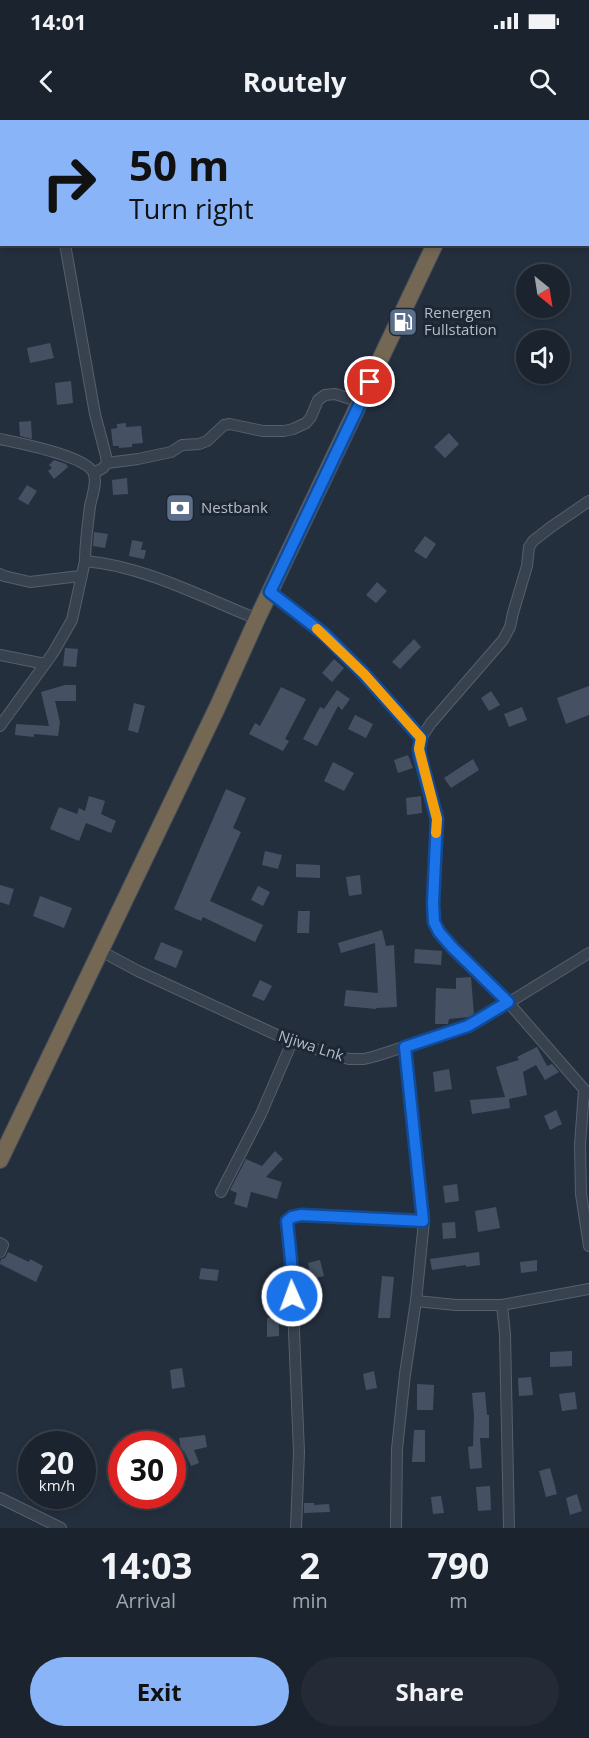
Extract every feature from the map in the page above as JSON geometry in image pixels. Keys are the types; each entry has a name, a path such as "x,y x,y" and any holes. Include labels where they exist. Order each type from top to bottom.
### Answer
{"highway":[{"path":"0,1160 217,708 434,246"}],"street":[{"path":"65,246 95,414 107,463"},
{"path":"94,473 107,463 171,452 182,445 199,444 207,441 224,425 230,424 263,431 293,429 306,423 318,400 325,394 335,394 360,402"},
{"path":"0,439 65,455 88,465 94,473 95,483 89,513 85,561 72,621 45,664 0,726"},
{"path":"589,501 533,541 529,547 527,566 510,627 503,640 431,723 421,738 419,749 437,819 434,922 452,947 508,1002 587,1093 585,1127 580,1145 581,1194 589,1246"},
{"path":"85,561 149,575 257,619"},
{"path":"0,574 30,582 80,576"},
{"path":"270,592 332,642 421,738"},
{"path":"0,655 45,664"},
{"name":"Njiwa Lnk","path":"99,950 138,971 292,1042 349,1059 364,1059 468,1026 589,953"},
{"path":"221,1192 261,1114 292,1042"},
{"path":"396,1528 397,1449 416,1301 423,1221 405,1047"},
{"path":"296,1528 298,1452 291,1260 287,1221 301,1215 423,1221"},
{"path":"0,1243 3,1245 0,1252"},
{"path":"416,1301 456,1305 502,1305 589,1289"},
{"path":"502,1305 505,1334 509,1528"},
{"path":"0,1498 42,1524 61,1528"}],"building":[{"path":"50,343 54,358 30,363 27,348"},
{"path":"71,381 73,403 57,405 55,383"},
{"path":"31,421 32,439 20,436 19,422"},
{"path":"126,423 126,427 141,426 143,443 132,444 132,447 113,446 111,429 117,428 117,424"},
{"path":"449,433 459,444 445,458 434,447"},
{"path":"54,460 68,467 54,479 48,471 52,468 49,465"},
{"path":"127,478 128,494 113,495 112,480"},
{"path":"27,485 37,491 28,505 18,499"},
{"path":"94,532 108,534 105,548 93,546"},
{"path":"425,536 436,544 426,559 414,551"},
{"path":"132,540 143,542 141,550 146,550 144,559 129,556"},
{"path":"377,582 387,591 376,603 366,595"},
{"path":"414,639 421,647 400,669 392,662"},
{"path":"65,648 78,649 76,667 63,666"},
{"path":"334,659 344,668 332,682 322,673"},
{"path":"65,685 76,685 76,701 55,701 60,722 58,736 15,735 16,724 49,726 41,692"},
{"path":"589,686 589,715 566,724 557,698"},
{"path":"281,687 306,699 285,739 289,741 283,751 249,734 255,723 260,726"},
{"path":"337,690 350,699 342,710 338,706 317,746 303,739 320,707 324,709"},
{"path":"491,691 500,705 489,711 481,698"},
{"path":"134,703 145,706 138,733 128,730"},
{"path":"522,707 527,720 509,727 504,714"},
{"path":"355,715 373,724 366,738 348,729"},
{"path":"408,755 413,768 398,773 394,760"},
{"path":"473,759 479,770 451,788 444,778"},
{"path":"333,762 354,773 344,791 324,781"},
{"path":"226,789 246,798 233,828 241,832 210,901 263,925 255,942 203,917 201,921 174,909"},
{"path":"89,796 105,801 101,814 116,821 111,833 86,823 79,841 50,829 59,807 77,814 79,808 85,811"},
{"path":"421,796 422,813 407,815 406,798"},
{"path":"265,851 282,855 278,869 262,865"},
{"path":"296,864 320,865 320,878 296,877"},
{"path":"360,875 362,894 349,896 346,877"},
{"path":"0,885 14,889 9,905 0,902"},
{"path":"258,886 270,892 263,906 251,900"},
{"path":"40,896 72,908 64,928 33,916"},
{"path":"298,911 310,911 309,933 297,933"},
{"path":"382,930 386,946 394,945 397,1007 376,1009 344,1006 346,990 378,993 375,943 341,953 338,943"},
{"path":"161,942 183,951 176,968 154,959"},
{"path":"415,949 442,951 441,965 414,963"},
{"path":"471,977 474,1015 449,1019 448,1024 435,1024 436,988 456,989 456,978"},
{"path":"260,980 272,986 264,1001 252,996"},
{"path":"537,1047 547,1066 552,1064 559,1072 545,1080 536,1065 523,1072 527,1095 509,1099 510,1108 472,1114 470,1100 505,1097 496,1067 519,1060 517,1057"},
{"path":"449,1069 452,1089 435,1092 433,1072"},
{"path":"556,1110 562,1124 550,1130 544,1116"},
{"path":"275,1151 283,1159 266,1177 282,1182 277,1199 251,1192 247,1208 234,1204 237,1193 230,1190 246,1159 262,1166"},
{"path":"457,1184 459,1201 445,1203 443,1186"},
{"path":"496,1207 500,1228 478,1232 475,1211"},
{"path":"455,1222 456,1238 443,1239 442,1223"},
{"path":"8,1252 43,1266 36,1282 0,1264 1,1259 5,1258"},
{"path":"479,1252 480,1265 432,1270 430,1259"},
{"path":"320,1260 324,1276 311,1279 308,1263"},
{"path":"537,1260 537,1271 521,1273 520,1262"},
{"path":"201,1268 219,1270 217,1281 199,1279"},
{"path":"382,1276 394,1277 390,1318 378,1318"},
{"path":"279,1317 279,1336 267,1337 267,1318"},
{"path":"572,1351 572,1366 550,1367 550,1352"},
{"path":"182,1368 185,1387 172,1389 170,1370"},
{"path":"374,1371 377,1388 366,1390 363,1374"},
{"path":"531,1377 533,1395 519,1396 518,1378"},
{"path":"417,1384 434,1385 433,1410 417,1410"},
{"path":"485,1392 487,1415 489,1415 489,1438 480,1438 482,1468 470,1469 468,1447 473,1446 474,1415 472,1393"},
{"path":"575,1392 577,1409 562,1411 559,1394"},
{"path":"414,1430 425,1430 425,1462 412,1462"},
{"path":"205,1435 207,1447 194,1450 199,1463 191,1466 186,1455 186,1437"},
{"path":"550,1468 557,1494 546,1497 539,1471"},
{"path":"490,1486 491,1510 478,1511 476,1487"},
{"path":"577,1494 582,1511 570,1515 566,1498"},
{"path":"441,1496 444,1513 433,1514 431,1497"},
{"path":"304,1503 329,1504 330,1512 304,1513"}],"slow traffic":[{"path":"317,629 364,674 421,738 420,756 437,819 436,833"}],"place":[{"name":"Renergen Fullstation","path":"403,322"},
{"name":"Nestbank","path":"180,508"}],"route":[{"path":"292,1296 287,1227 287,1221 292,1217 301,1215 423,1221 405,1047 468,1026 508,1002 452,947 434,922 437,819 420,756 421,738 364,674 324,634 270,592 370,382"}]}
